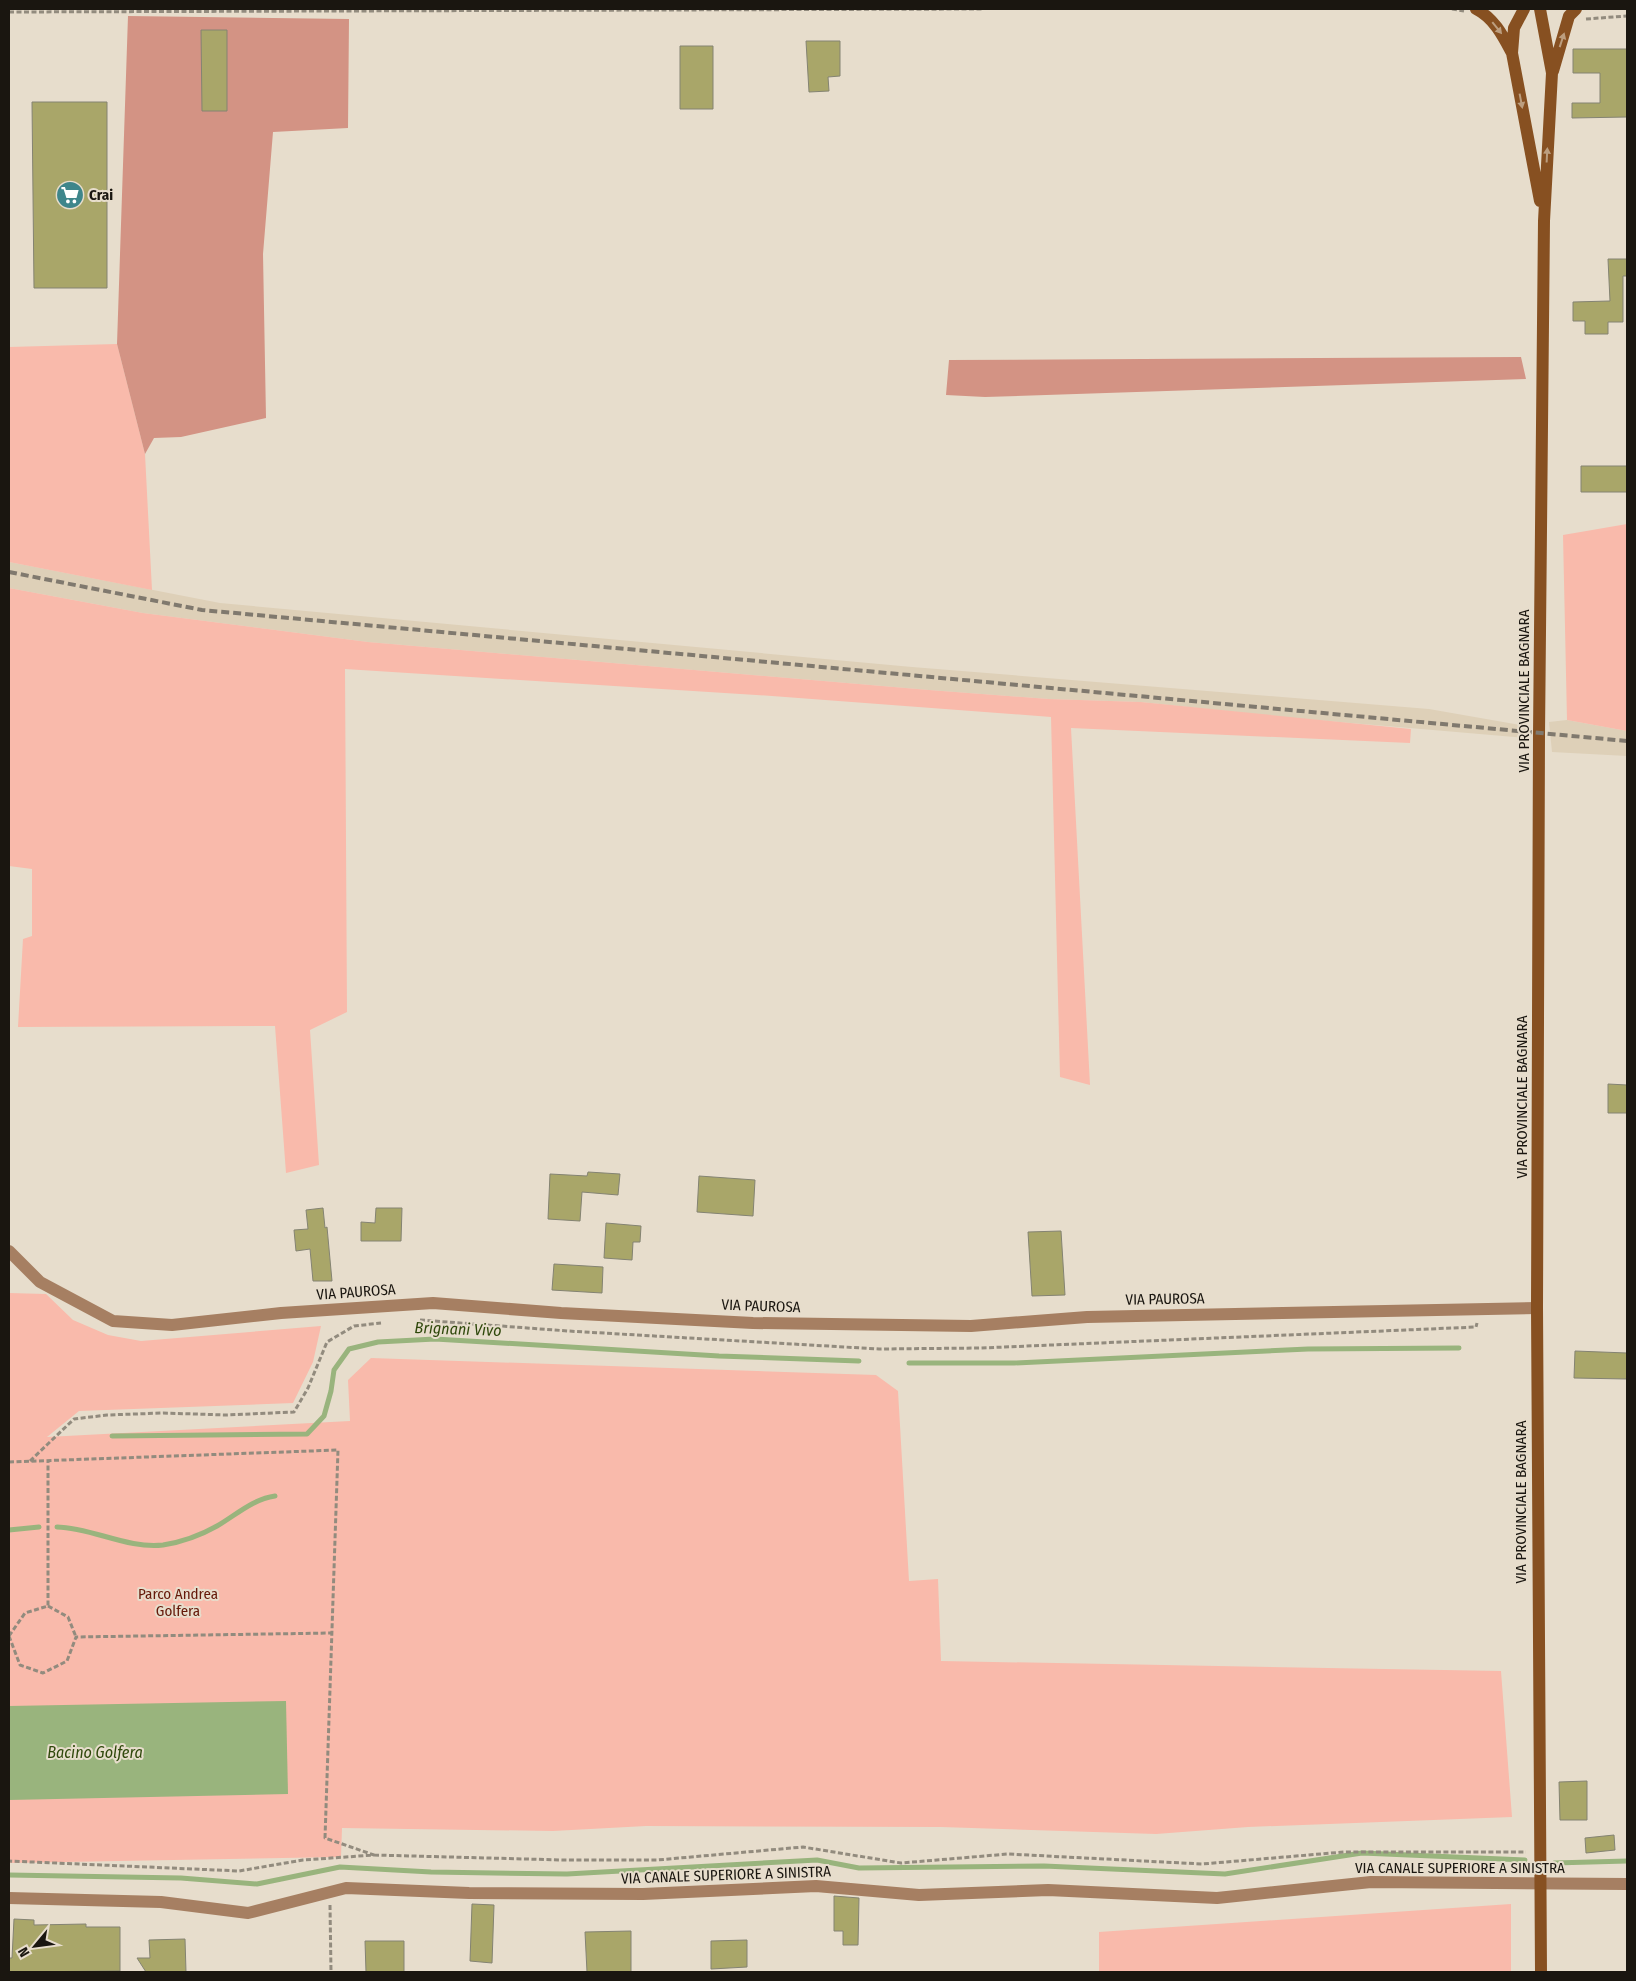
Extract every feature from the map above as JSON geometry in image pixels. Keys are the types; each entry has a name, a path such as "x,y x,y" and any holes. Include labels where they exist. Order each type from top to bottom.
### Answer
{"main road":[{"name":"VIA PROVINCIALE BAGNARA","path":"1476,9 1484,13 1500,30 1512,53"},
{"name":"VIA PROVINCIALE BAGNARA","path":"1524,9 1514,28 1512,53 1544,221"},
{"name":"VIA PROVINCIALE BAGNARA","path":"1540,9 1552,73 1544,221 1537,1308 1541,1972"},
{"name":"VIA PROVINCIALE BAGNARA","path":"1552,73 1568,21 1576,9"}],"street":[{"name":"VIA PAUROSA","path":"9,1251 40,1282 113,1321 172,1325 281,1313 433,1303 561,1313 753,1323 971,1326 1087,1317 1537,1308"},
{"name":"VIA CANALE SUPERIORE A SINISTRA","path":"9,1898 161,1902 248,1913 346,1888 469,1893 642,1894 816,1886 919,1896 1048,1890 1217,1898 1371,1882 1627,1884"}],"path":[{"path":"9,12 983,9"},
{"path":"1568,21 1594,17 1627,16"},
{"path":"416,1320 568,1332 879,1349 972,1348 1476,1327 1482,1309"},
{"path":"30,1461 74,1419 126,1414 226,1415 294,1412 308,1388 327,1342 354,1326 390,1322"},
{"path":"9,1462 338,1450 325,1838 374,1855"},
{"path":"48,1461 48,1606"},
{"path":"48,1606 68,1617 76,1637 67,1661 43,1673 20,1665 9,1636 25,1613 48,1606"},
{"path":"76,1637 331,1633"},
{"path":"9,1861 239,1871 303,1860 374,1855 563,1860 657,1860 803,1847 901,1863 1008,1854 1202,1864 1344,1852 1539,1852"},
{"path":"330,1892 331,1972"}],"shaded area":[{"path":"128,16 349,19 348,128 273,132 263,254 266,418 181,437 154,438 145,454 117,344"},
{"path":"1521,357 1526,379 985,397 946,395 949,360"},
{"path":"9,562 220,603 912,667 1429,709 1526,726 1526,738 1293,718 1141,702 1049,699 929,690 368,642 143,613 9,588"},
{"path":"1567,720 1627,731 1627,756 1552,752 1549,722"}],"green space":[{"path":"117,344 145,454 152,590 9,562 9,347"},
{"path":"1627,524 1627,731 1567,720 1563,535"},
{"path":"9,588 143,613 368,642 929,690 1049,699 1141,702 1411,729 1410,743 1071,728 1090,1085 1060,1077 1051,717 772,696 345,669 347,1012 310,1030 319,1165 286,1173 275,1026 18,1027 23,939 32,936 32,869 9,866"},
{"name":"Parco Andrea Golfera","path":"9,1293 46,1294 73,1320 108,1335 141,1341 321,1326 313,1362 293,1403 79,1411 47,1437 350,1421 348,1380 371,1358 876,1375 898,1391 909,1581 938,1579 941,1661 1501,1671 1512,1817 1248,1827 1156,1834 941,1827 646,1826 553,1831 342,1828 341,1857 9,1863"},
{"path":"1511,1904 1511,1972 1099,1972 1099,1932"}],"water":[{"name":"Bacino Golfera","path":"286,1701 288,1794 9,1800 9,1706"}],"building":[{"path":"201,30 227,30 227,111 202,111"},
{"path":"806,41 840,41 840,76 828,77 829,91 809,92"},
{"path":"680,46 713,46 713,109 680,109"},
{"path":"1573,49 1627,49 1627,117 1572,118 1572,103 1600,103 1600,73 1573,73"},
{"name":"Crai","path":"32,102 107,102 107,288 34,288"},
{"path":"1608,259 1627,259 1627,276 1623,276 1623,322 1608,322 1608,334 1585,334 1585,321 1573,321 1573,302 1610,301"},
{"path":"1581,466 1627,466 1627,492 1581,492"},
{"path":"1608,1084 1627,1085 1627,1113 1608,1113"},
{"path":"588,1172 620,1174 618,1195 582,1192 580,1221 548,1219 550,1174 587,1176"},
{"path":"699,1176 755,1180 753,1216 697,1212"},
{"path":"323,1208 325,1228 327,1227 332,1281 313,1281 310,1249 296,1251 294,1230 308,1229 306,1210"},
{"path":"376,1208 402,1208 401,1241 361,1241 361,1222 375,1223"},
{"path":"606,1223 641,1226 640,1242 633,1242 632,1260 604,1258"},
{"path":"1061,1231 1065,1295 1032,1296 1028,1232"},
{"path":"554,1264 603,1267 602,1293 552,1290"},
{"path":"1575,1351 1627,1353 1627,1379 1574,1378"},
{"path":"1587,1781 1587,1820 1560,1820 1559,1782"},
{"path":"1614,1835 1615,1850 1586,1853 1585,1838"},
{"path":"834,1896 859,1898 858,1945 843,1945 843,1931 834,1931"},
{"path":"472,1904 494,1905 492,1963 470,1961"},
{"path":"14,1919 34,1920 34,1925 86,1924 86,1927 120,1927 120,1971 9,1972 9,1958 12,1958"},
{"path":"631,1931 631,1972 587,1972 585,1932"},
{"path":"185,1939 186,1972 146,1972 137,1958 150,1958 149,1940"},
{"path":"747,1940 747,1967 711,1969 711,1941"},
{"path":"365,1941 404,1941 404,1972 366,1972"}],"waterway":[{"name":"Brignani Vivo","path":"112,1436 307,1434 324,1416 331,1391 334,1370 349,1349 378,1342 435,1339 719,1356 859,1361"},
{"path":"909,1363 1014,1363 1308,1349 1459,1348"},
{"path":"57,1527 84,1531 136,1544 163,1545 184,1540 204,1532 259,1500 275,1496"},
{"path":"9,1530 39,1527"},
{"path":"9,1875 181,1878 257,1884 340,1867 431,1872 567,1874 817,1860 859,1868 1044,1866 1225,1874 1362,1853 1525,1860"},
{"path":"1554,1863 1627,1861"}],"railway":[{"path":"9,572 202,610 1627,741"}],"place":[{"name":"Crai","path":"70,195"}]}
